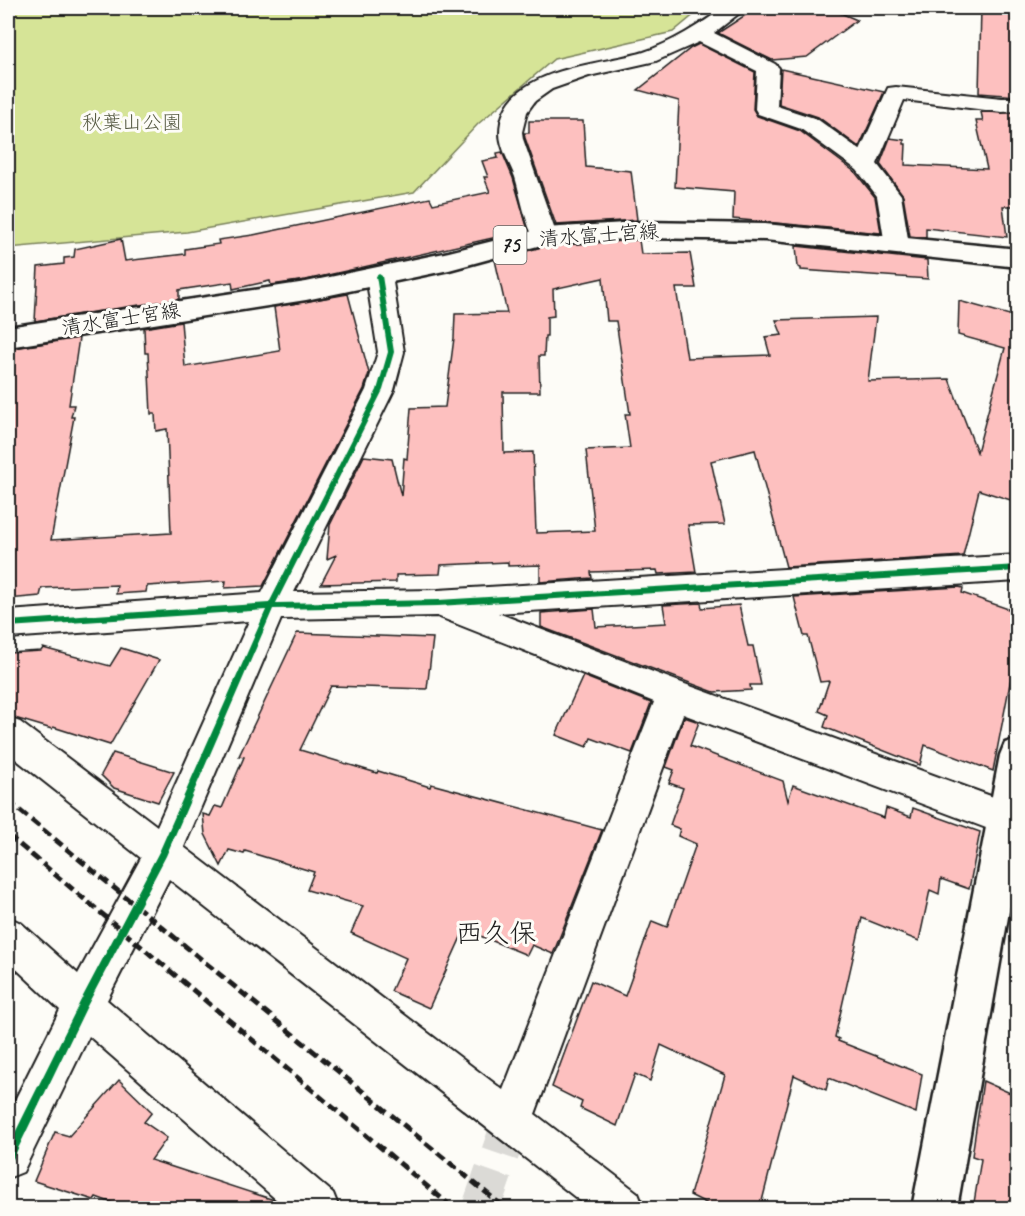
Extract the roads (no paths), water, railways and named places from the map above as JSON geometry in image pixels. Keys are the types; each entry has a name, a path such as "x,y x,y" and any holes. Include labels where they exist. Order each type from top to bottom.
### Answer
{"main road":[{"name":"清水富士宮線","path":"8,337 306,291 545,236 641,230 765,232 1017,258"},
{"path":"934,1209 1012,821 1017,755"}],"street":[{"path":"545,236 511,133 522,101 547,81 650,57 700,34 736,8"},
{"path":"700,34 768,68 766,109 810,124 865,165 889,195 897,245"},
{"path":"865,165 896,93 1002,105 1017,104"},
{"path":"8,1157 83,1005 163,854 272,606 380,390 391,352 379,276"},
{"path":"8,624 272,606 438,603 1017,568"},
{"path":"438,603 672,695 1012,821"},
{"path":"511,1122 672,695"},
{"path":"8,734 623,1209"},
{"path":"8,936 83,1005 318,1209"}],"tunnel":[{"path":"481,1208 511,1122"}],"railway":[{"path":"8,801 505,1208"},
{"path":"8,835 453,1208"}],"district":[{"name":"西久保","path":"496,933"}],"park label":[{"name":"秋葉山公園","path":"132,122"}]}
